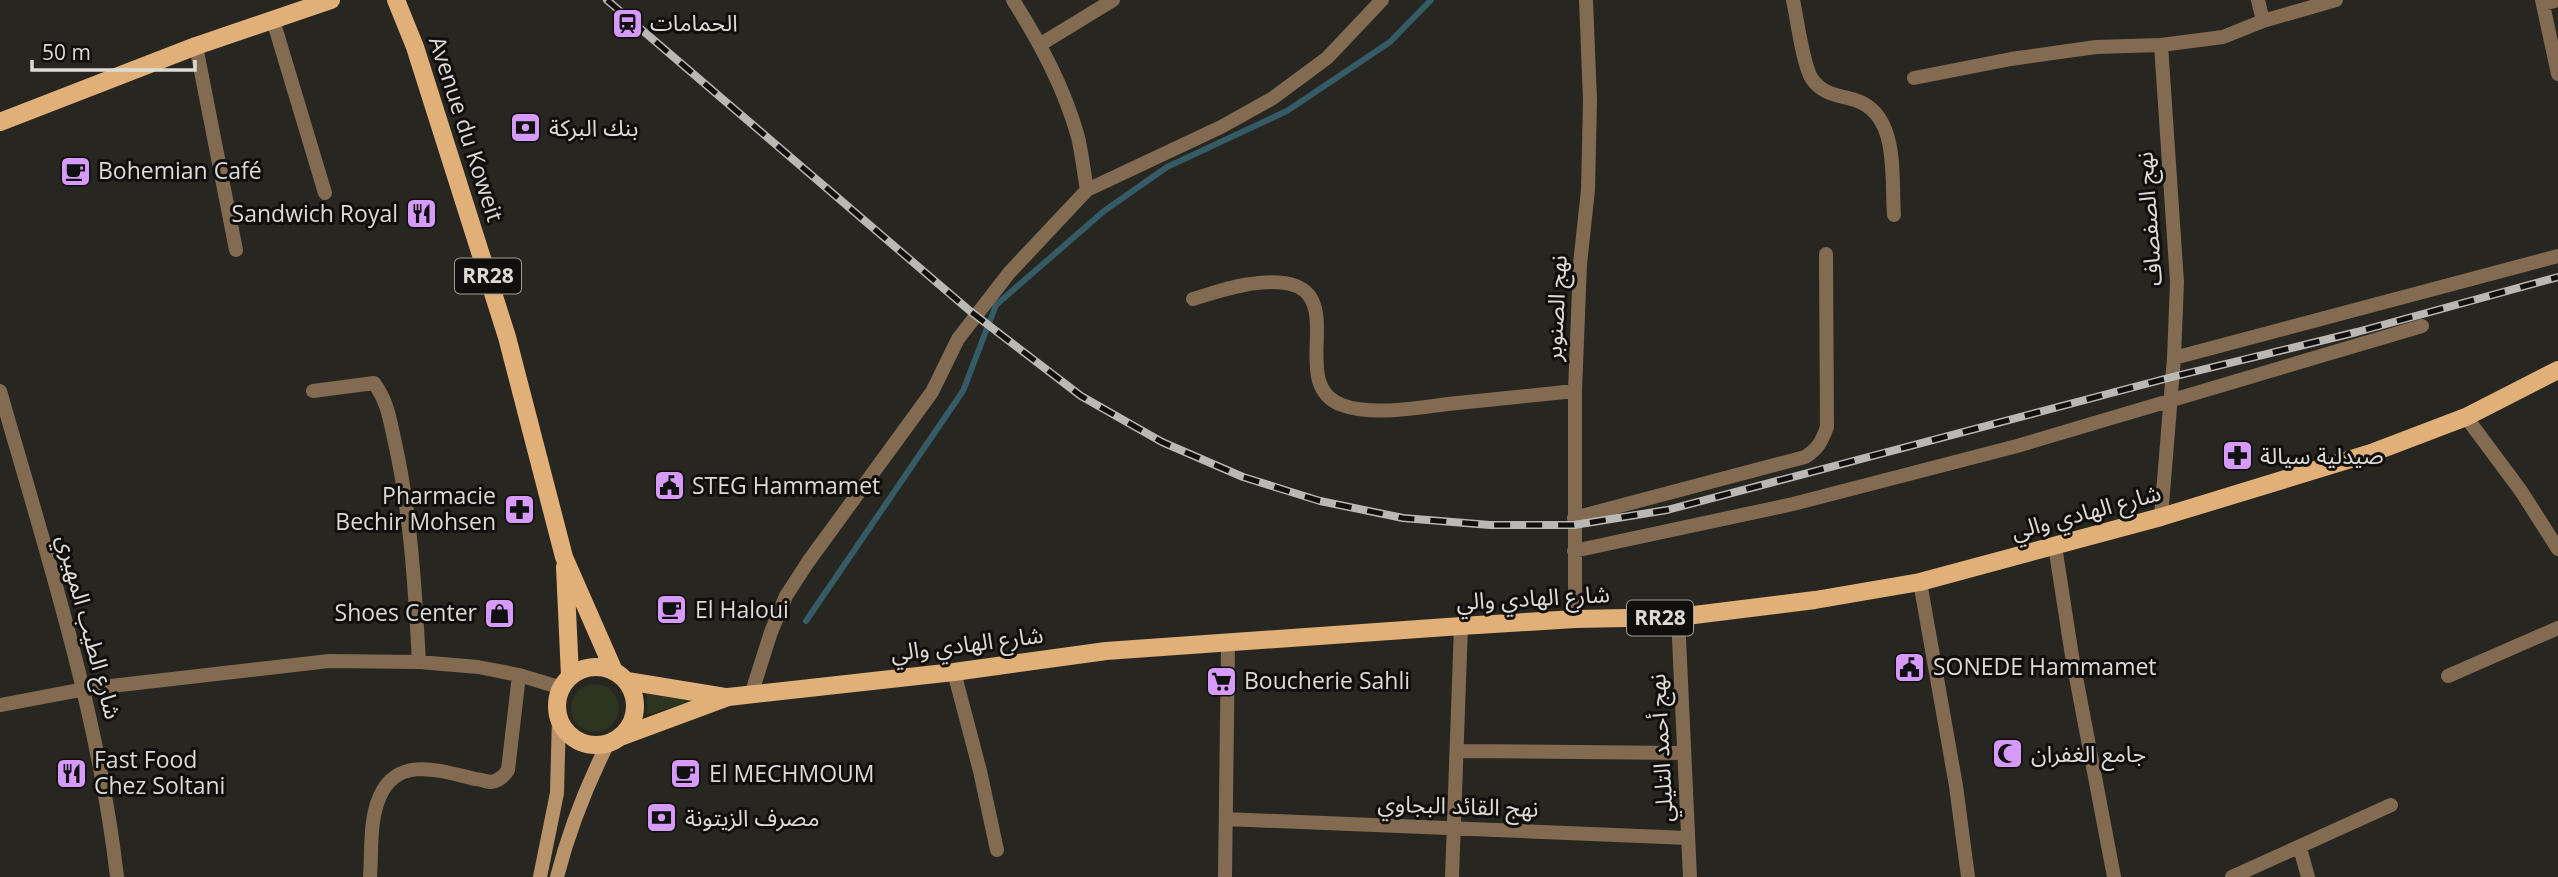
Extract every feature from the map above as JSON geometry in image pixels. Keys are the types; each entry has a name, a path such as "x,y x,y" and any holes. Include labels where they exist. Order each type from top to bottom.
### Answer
{"main road":[{"path":"0,122 196,46 331,0"},
{"name":"Avenue du Koweit","path":"396,0 415,47 507,337 564,557"},
{"name":"شارع الهادي والي","path":"728,697 954,672 1106,651 1575,619 1678,617 1815,600 1920,582 2161,517 2375,452 2466,417 2558,370"},
{"name":"RR28","path":"564,557 620,676 634,695 636,711 631,726 614,740"},
{"name":"RR28","path":"564,557 566,682 557,702 559,717 566,731 578,740 593,745 614,740 728,697"},
{"name":"RR28","path":"566,682 584,669 599,667 620,676 728,697"}],"street":[{"path":"1013,0 1041,44 1064,97 1078,139 1087,190"},
{"path":"1041,44 1113,0"},
{"path":"751,695 771,632 786,596 932,392 958,339 1009,273 1087,190 1221,127 1273,98 1327,58 1382,0"},
{"name":"نهج الصنوبر","path":"1575,619 1575,391 1580,264 1588,190 1590,100 1586,0"},
{"path":"1793,0 1810,77 1831,95 1867,105 1876,112 1887,129 1894,215"},
{"path":"2258,0 2263,21"},
{"path":"1914,78 2011,59 2084,49 2161,45 2223,37 2263,21 2336,0"},
{"path":"2558,0 2543,2 2558,74"},
{"path":"273,20 325,193"},
{"name":"نهج الصفصاف","path":"2161,45 2177,282 2174,358 2161,517"},
{"path":"196,46 236,250"},
{"path":"1574,517 1805,457 1816,450 1826,427 1826,254"},
{"path":"2174,358 2558,256"},
{"path":"1193,299 1243,285 1263,283 1292,285 1305,289 1317,312 1317,364 1321,388 1329,398 1342,405 1402,409 1575,391"},
{"path":"1574,551 1793,505 2017,446 2422,326"},
{"path":"313,391 374,383 384,396 404,481 414,566 419,662"},
{"name":"شارع الطيب المهيري","path":"0,391 85,689 110,809 117,877"},
{"path":"2466,417 2521,491 2558,549"},
{"path":"2055,546 2077,684 2114,877"},
{"path":"1920,582 1956,786 1968,877"},
{"name":"نهج أحمد التليلي","path":"1678,617 1690,877"},
{"path":"1452,877 1461,626"},
{"path":"2448,676 2558,628"},
{"path":"1225,877 1228,643"},
{"path":"0,705 85,689 329,661 419,662 478,667 566,682"},
{"path":"954,672 997,850"},
{"path":"370,877 373,818 386,785 398,775 410,768 427,768 492,782 503,777 508,770 519,675"},
{"path":"540,877 557,793 559,717"},
{"path":"557,877 565,844 587,785 614,740"},
{"path":"1457,751 1684,754"},
{"path":"2232,877 2391,805"},
{"name":"نهج القائد البجاوي","path":"1226,819 1688,838"},
{"path":"2300,848 2308,877"}],"green space":[{"path":"595,684 612,691 619,708 612,725 595,732 578,725 571,708 578,691"},
{"path":"647,694 692,701 647,715"}],"waterway":[{"path":"806,621 963,391 996,305 1104,211 1167,167 1287,111 1390,42 1431,0"}],"railway":[{"path":"607,0 970,311 1081,396 1162,442 1243,477 1320,501 1403,518 1490,525 1574,525 1667,510 2172,377 2357,332 2558,277"}],"place":[{"name":"الحمامات","path":"627,23"},
{"name":"بنك البركة","path":"526,128"},
{"name":"Bohemian Café","path":"75,171"},
{"name":"Sandwich Royal","path":"421,214"},
{"name":"صيدلية سيالة","path":"2237,456"},
{"name":"STEG Hammamet","path":"669,486"},
{"name":"Pharmacie Bechir Mohsen","path":"519,509"},
{"name":"El Haloui","path":"672,610"},
{"name":"Shoes Center","path":"500,613"},
{"name":"SONEDE Hammamet","path":"1910,667"},
{"name":"Boucherie Sahli","path":"1221,681"},
{"name":"جامع الغفران","path":"2008,754"},
{"name":"Fast Food Chez Soltani","path":"71,773"},
{"name":"El MECHMOUM","path":"686,774"},
{"name":"مصرف الزيتونة","path":"662,818"}]}
